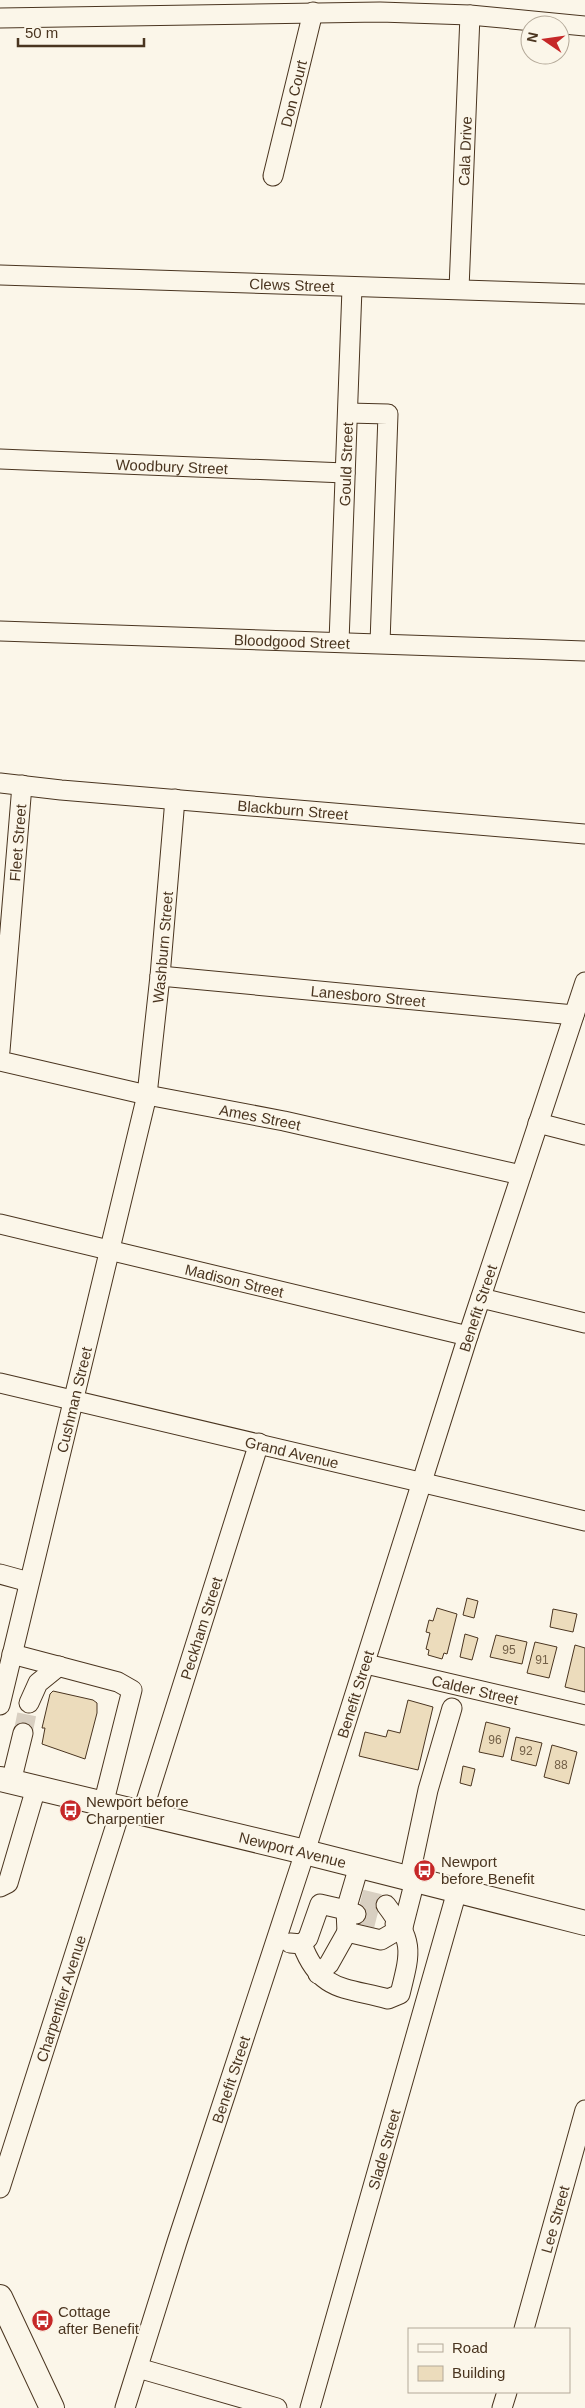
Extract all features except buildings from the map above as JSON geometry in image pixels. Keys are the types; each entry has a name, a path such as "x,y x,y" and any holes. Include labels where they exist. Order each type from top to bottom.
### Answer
{"main road":[{"name":"Newport Avenue","path":"5,1781 305,1852 585,1923"},
{"path":"0,2297 52,2408"}],"street":[{"path":"0,18 313,12 470,15 585,26"},
{"name":"Don Court","path":"273,176 313,12"},
{"name":"Cala Drive","path":"459,289 470,15"},
{"name":"Clews Street","path":"0,275 352,288 459,289 585,294"},
{"name":"Gould Street","path":"339,642 352,288"},
{"path":"348,413 388,414 380,644"},
{"name":"Woodbury Street","path":"0,459 345,473"},
{"name":"Bloodgood Street","path":"0,631 585,651"},
{"name":"Blackburn Street","path":"0,783 585,834"},
{"name":"Fleet Street","path":"0,1051 22,785"},
{"name":"Washburn Street","path":"147,1095 160,976 175,799"},
{"name":"Lanesboro Street","path":"160,976 574,1015"},
{"name":"Benefit Street","path":"125,2408 424,1483 468,1336 585,982"},
{"name":"Ames Street","path":"0,1061 147,1095 284,1121 521,1175"},
{"name":"Cushman Street","path":"0,1705 147,1095"},
{"path":"538,1123 585,1135"},
{"name":"Madison Street","path":"0,1224 468,1336"},
{"path":"481,1298 585,1323"},
{"name":"Grand Avenue","path":"0,1383 585,1521"},
{"name":"Peckham Street","path":"122,1809 258,1443"},
{"path":"0,1574 29,1582"},
{"path":"12,1654 118,1682 132,1690 122,1809"},
{"name":"Calder Street","path":"366,1664 585,1716"},
{"path":"29,1703 38,1683 59,1666"},
{"path":"302,1944 311,1971 322,1980 388,1999 400,1994 410,1954 402,1927 428,1790 452,1708"},
{"path":"5,1781 23,1733"},
{"path":"0,1887 8,1883 36,1788"},
{"name":"Charpentier Avenue","path":"0,2188 122,1809"},
{"path":"311,1971 329,1964 347,1932 354,1905 359,1866"},
{"name":"Slade Street","path":"310,2408 457,1891"},
{"path":"292,1894 320,1904 354,1905"},
{"path":"277,1938 295,1944 302,1944 308,1938 320,1904"},
{"path":"384,1913 402,1927"},
{"path":"347,1932 382,1940 402,1927"},
{"name":"Lee Street","path":"524,2328 585,2110"},
{"path":"138,2368 277,2408"},
{"path":"502,2408 507,2393"}],"tunnel":[{"path":"23,1733 29,1703"},
{"path":"361,1899 386,1905"},
{"path":"358,1914 382,1920"}],"place":[{"name":"Newport before Charpentier","path":"70,1810"},
{"name":"Newport before Benefit","path":"425,1870"},
{"name":"Cottage after Benefit","path":"42,2320"}]}
